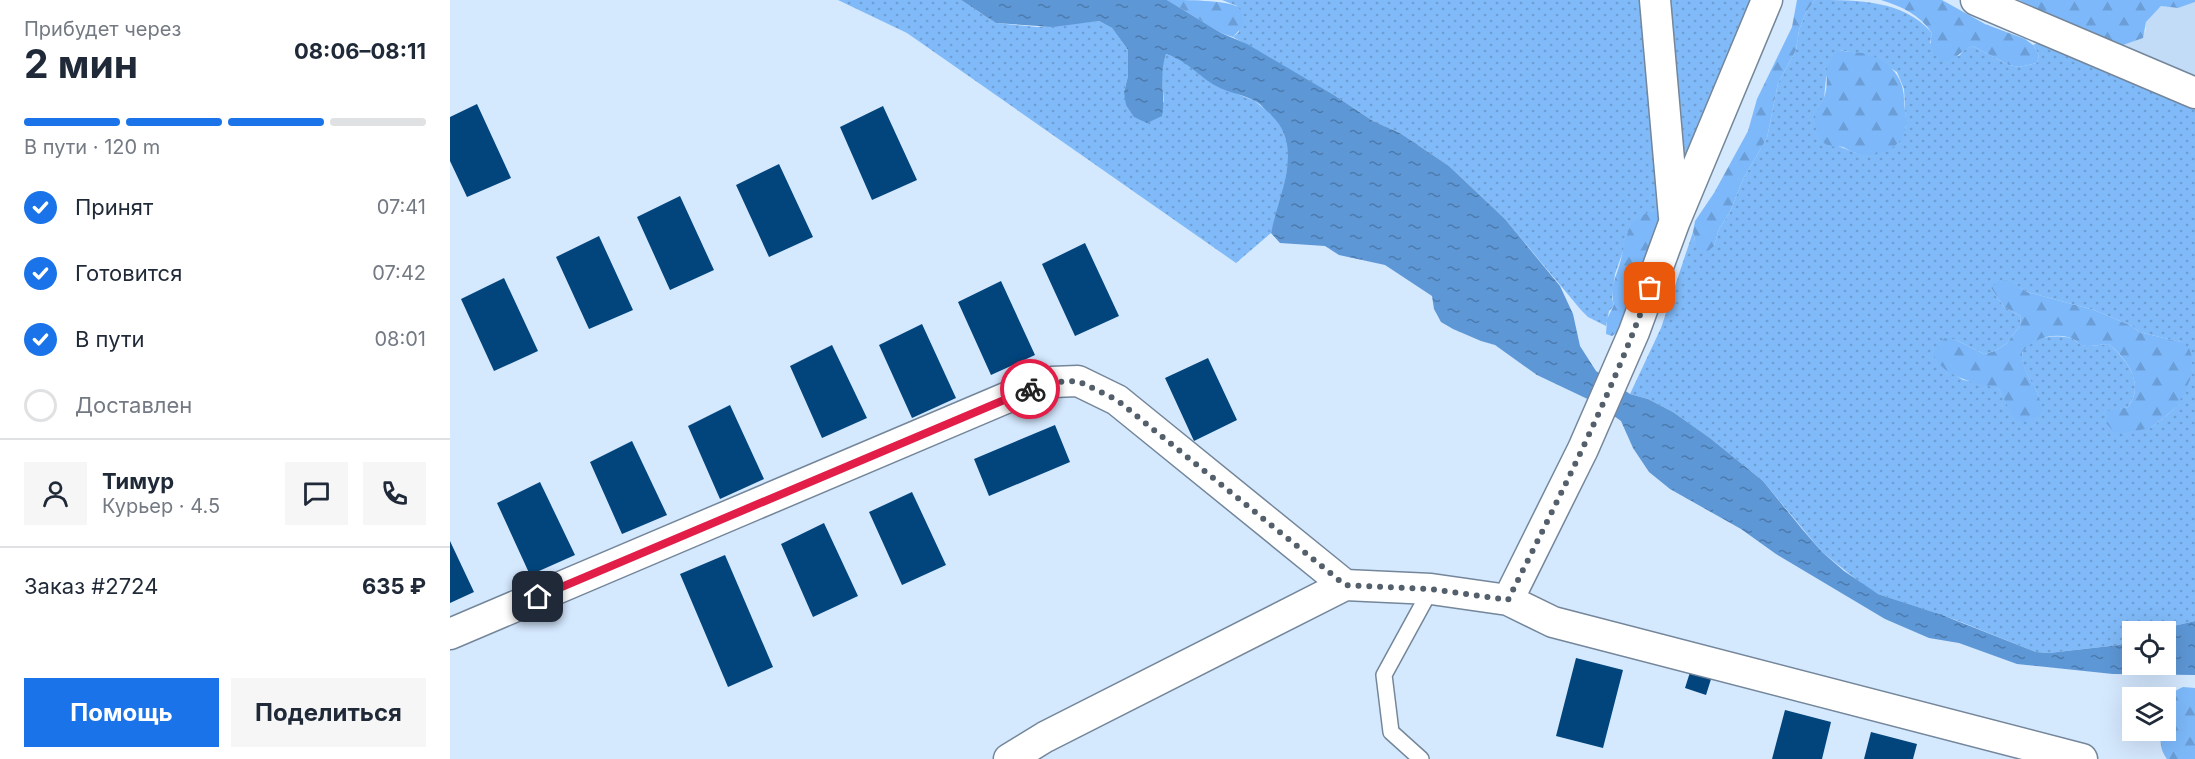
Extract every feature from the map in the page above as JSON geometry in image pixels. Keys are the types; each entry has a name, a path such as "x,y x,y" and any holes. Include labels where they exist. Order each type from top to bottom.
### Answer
{"street":[{"path":"1655,0 1674,223"},
{"path":"1508,600 1583,449 1634,332 1674,223 1767,0"},
{"path":"1976,0 2195,93"},
{"path":"450,634 1020,392 1052,382 1078,381 1117,400 1345,585"},
{"path":"1009,759 1045,736 1345,585 1431,589 1508,600 1553,622 2082,759"}],"lane":[{"path":"1421,759 1391,732 1384,675 1431,589"}],"shaded area":[{"path":"838,0 961,0 996,23 1037,27 1099,21 1112,28 1128,50 1128,76 1124,92 1164,102 1161,69 1166,54 1179,59 1215,85 1255,101 1276,119 1283,130 1290,154 1283,191 1271,233 1236,263 907,33"},
{"path":"1222,0 1654,0 1672,226 1653,210 1633,223 1615,274 1612,298 1614,306 1609,311 1606,326 1588,317 1581,310 1505,219 1449,166 1400,133 1373,121 1334,95 1233,37 1239,32 1237,6"},
{"path":"1666,0 1770,0 1685,197"},
{"path":"1815,0 1879,4 1908,14 1921,22 1932,33 1930,43 1959,56 1965,49 1973,46 2009,65 2019,67 2037,63 2039,55 2033,45 2042,41 2195,102 2195,621 2176,625 2176,621 2122,621 2122,644 2049,653 2036,652 1956,620 1878,594 1867,588 1822,552 1763,481 1710,438 1673,412 1648,399 1630,394 1661,328 1693,232 1695,241 1714,246 1719,229 1730,212 1743,179 1767,138 1778,83 1796,50 1799,30 1806,12","holes":["1839,50 1870,56 1897,72 1904,89 1906,127 1903,135 1856,153 1838,146 1829,146 1818,107 1824,99 1826,78","2019,287 2027,292 2094,310 2132,326 2139,332 2181,342 2191,377 2173,410 2151,428 2107,412 2128,407 2135,390 2128,365 2109,344 2085,346 2072,339 2056,336 2032,342 2023,352 2022,359 2026,373 2039,397 2004,398 1999,389 1963,380 1946,369 1945,339 1956,340 1984,354 1995,351 2006,344 2020,326 2021,316 2004,307 1991,288"]},
{"path":"2195,2 2195,102 2120,46 2146,31 2146,22 2161,6 2178,8"}],"green space":[{"path":"1167,0 1205,1 1232,5 1241,11 1244,25 1233,37 1221,33"},
{"path":"1797,0 1815,0 1806,12 1799,30 1796,50 1778,83 1767,138 1743,179 1730,212 1719,229 1714,246 1707,252 1697,249 1693,232 1695,221 1714,193 1748,131 1757,99 1792,27"},
{"path":"1881,0 1942,0 1985,24 2025,39 2033,45 2039,55 2037,63 2019,67 2009,65 1973,46 1951,60 1941,62 1932,49 1932,33 1922,21 1910,12"},
{"path":"2019,0 2195,0 2195,2 2178,8 2161,6 2146,22 2143,38 2120,46 2054,20"},
{"path":"1839,50 1871,55 1879,59 1892,69 1901,82 1906,126 1900,141 1887,151 1863,155 1843,147 1825,144 1818,135 1815,124 1816,112 1825,93 1829,62"},
{"path":"1653,210 1660,213 1663,219 1618,332 1612,336 1606,334 1607,319 1614,305 1613,287 1629,230 1635,220"},
{"path":"1999,280 2010,281 2027,292 2094,310 2132,326 2139,332 2181,342 2189,348 2192,357 2191,377 2184,394 2173,410 2151,428 2123,433 2114,432 2106,423 2107,411 2128,407 2135,390 2128,365 2109,344 2084,346 2066,337 2045,337 2032,343 2022,353 2025,369 2040,399 2040,416 2022,422 2014,419 1999,389 1953,374 1938,362 1933,354 1945,338 1956,340 1984,354 1995,351 2006,344 2020,326 2021,316 2004,307 1991,288"},
{"path":"2183,687 2195,688 2195,759 2167,759 2162,749 2161,741 2176,741 2176,691"}],"water":[{"path":"961,0 1167,0 1221,33 1247,44 1334,95 1373,121 1400,133 1449,166 1505,219 1560,286 1573,314 1580,346 1596,371 1630,394 1648,399 1673,412 1710,438 1763,481 1822,552 1844,571 1878,594 1942,615 2036,652 2049,653 2122,644 2122,674 2017,664 1959,643 1929,638 1885,619 1776,554 1741,529 1670,489 1649,472 1633,448 1621,421 1596,403 1537,375 1495,345 1481,341 1441,322 1434,309 1432,296 1385,265 1339,255 1325,246 1280,243 1271,233 1287,170 1286,140 1280,126 1257,102 1216,86 1181,61 1166,54 1163,71 1162,116 1147,123 1134,117 1126,105 1124,92 1128,76 1128,50 1112,28 1099,21 1053,27 996,23"},
{"path":"2195,621 2195,675 2176,675 2176,625"}],"building":[{"path":"477,104 511,178 467,197 450,161 450,117"},
{"path":"883,106 917,180 872,200 840,127"},
{"path":"779,164 813,237 769,257 736,185"},
{"path":"680,196 714,270 670,290 637,217"},
{"path":"599,236 633,310 589,329 556,257"},
{"path":"1085,243 1119,316 1075,336 1042,264"},
{"path":"504,278 538,351 494,371 461,299"},
{"path":"1001,281 1035,355 991,375 958,302"},
{"path":"922,324 956,398 912,418 879,345"},
{"path":"832,345 867,418 822,438 790,366"},
{"path":"1208,358 1237,420 1194,441 1165,378"},
{"path":"730,405 764,479 720,499 688,426"},
{"path":"1055,425 1070,462 989,496 974,459"},
{"path":"632,441 667,515 622,534 590,462"},
{"path":"540,482 575,555 530,575 497,503"},
{"path":"912,492 946,565 902,585 869,512"},
{"path":"824,523 858,596 813,617 781,544"},
{"path":"450,541 474,592 450,603"},
{"path":"725,555 773,667 728,687 680,574"},
{"path":"1576,658 1623,670 1603,748 1556,736"},
{"path":"1691,669 1712,676 1706,695 1685,688"},
{"path":"1785,710 1831,722 1822,759 1772,759"},
{"path":"1871,732 1917,744 1913,759 1864,759"}],"way so far":[{"path":"1030,389 1052,382 1078,381 1117,400 1345,585 1431,589 1508,600 1583,449 1634,332 1650,288"}],"route":[{"path":"538,597 1030,389"}]}
